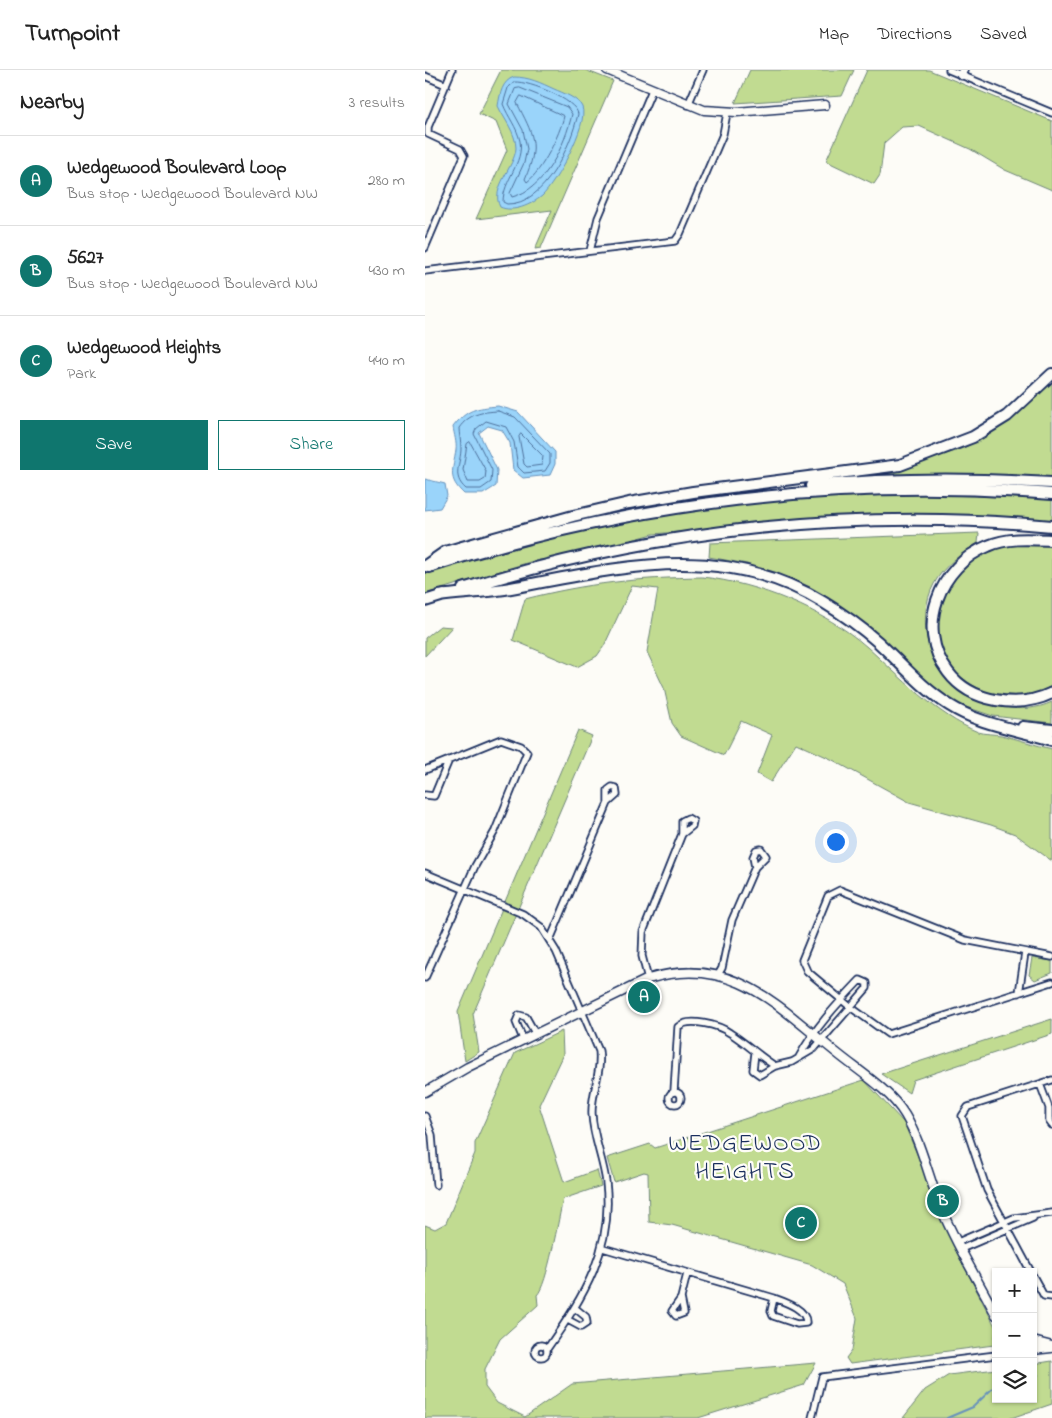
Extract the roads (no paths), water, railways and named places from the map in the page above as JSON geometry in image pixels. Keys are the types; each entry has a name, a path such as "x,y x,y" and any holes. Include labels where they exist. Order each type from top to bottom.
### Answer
{"highway":[{"path":"425,567 445,552 573,516 629,503 693,492 900,465 973,437 1007,416 1052,374"},
{"path":"425,567 494,547 599,522 750,498 799,488 860,481 939,479 1052,483"},
{"path":"750,498 808,493 914,489 1052,494"},
{"path":"425,601 510,575 609,552 737,530 885,520 975,520 1052,526"},
{"path":"1052,540 1005,541 989,545 973,553 954,569 939,591 933,621 937,652 943,664 948,673 968,689 980,695 1006,702 1020,702 1052,693"},
{"path":"439,596 508,588 599,570 648,564 683,564 749,572 773,579 821,601 864,630 940,699 970,717 1052,740"},
{"path":"994,724 1052,730"}],"street":[{"path":"425,248 464,156 460,149 428,134 428,127 452,70"},
{"path":"607,70 688,104 727,113 825,105"},
{"path":"688,104 703,70"},
{"path":"949,70 962,72 1052,113"},
{"path":"425,76 446,85"},
{"path":"590,251 597,218 652,90"},
{"path":"425,271 664,243 678,238 723,134 727,113"},
{"path":"425,770 503,739 521,746 527,752 495,831 477,862 425,978"},
{"path":"425,794 434,796 449,760"},
{"path":"550,940 608,803"},
{"path":"648,979 642,956 643,932 682,834"},
{"path":"718,975 732,920 755,867"},
{"path":"425,873 527,917 541,928 550,940 599,1051 601,1064 592,1113 606,1182 607,1226 603,1248 588,1286 568,1320 547,1349"},
{"path":"1052,957 965,940 840,890 828,896 802,960 807,971 849,1006 888,1034 1052,982"},
{"path":"1019,993 1025,953"},
{"path":"425,1092 468,1067 523,1039 648,979 667,973 684,972 718,975 740,982 764,994 888,1095 903,1111 915,1137 939,1204 994,1313"},
{"path":"755,1053 755,1073 763,1074 775,1066 799,1057 814,1049 849,1006 867,988 867,983 860,980 842,999 799,1057"},
{"path":"523,1039 516,1022 519,1016 526,1017 535,1033"},
{"path":"675,1092 678,1027 687,1022 708,1025 729,1032 775,1066"},
{"path":"1029,1268 987,1190 962,1116 968,1107 1052,1080"},
{"path":"1040,1084 1051,1109 1049,1117 1052,1125"},
{"path":"425,1116 432,1135 436,1185"},
{"path":"959,1245 1006,1226 1014,1218 1052,1213"},
{"path":"603,1248 774,1298 799,1311 806,1319 806,1323 797,1324 773,1316 771,1311 774,1298"},
{"path":"681,1298 687,1274"},
{"path":"1037,1283 1044,1296 1052,1297"},
{"path":"568,1320 581,1327 587,1323 586,1317 575,1308"},
{"path":"1037,1342 1052,1347"},
{"path":"1037,1349 1052,1347"},
{"path":"812,1418 822,1377 992,1356"}],"water":[{"path":"514,77 535,81 570,96 580,104 583,115 576,139 548,189 533,202 516,209 505,209 500,207 498,192 512,163 516,148 512,132 498,106 504,85"},
{"path":"498,406 518,412 555,452 555,464 550,475 523,478 513,470 510,443 502,430 488,426 479,433 497,470 496,486 483,494 464,494 453,479 456,441 453,427 463,416 473,410"},
{"path":"425,479 445,484 447,496 440,508 425,510"}],"waterway":[{"path":"947,1418 973,1407 992,1389"}],"place":[{"name":"Wedgewood Boulevard Loop","path":"644,997"},
{"name":"5627","path":"943,1201"},
{"name":"Wedgewood Heights","path":"801,1223"}],"district":[{"name":"WEDGEWOOD HEIGHTS","path":"745,1158"}]}
